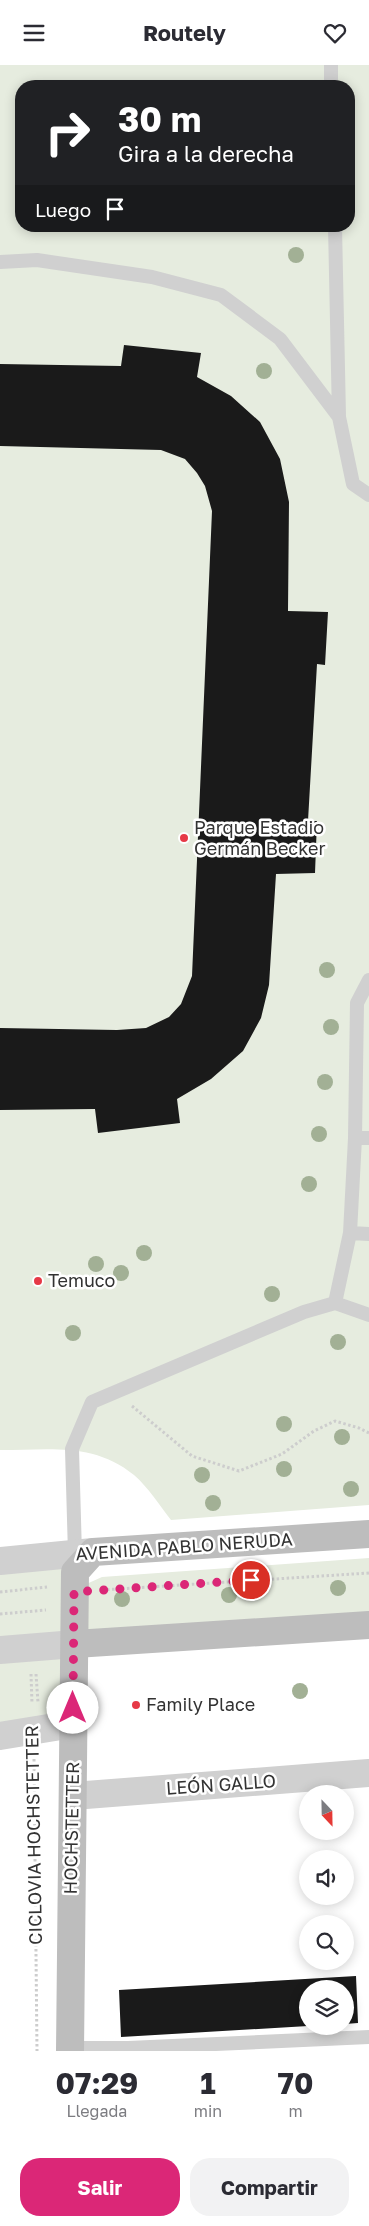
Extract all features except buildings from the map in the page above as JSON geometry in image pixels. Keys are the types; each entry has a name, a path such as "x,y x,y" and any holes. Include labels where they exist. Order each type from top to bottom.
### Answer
{"main road":[{"name":"AVENIDA PABLO NERUDA","path":"84,1553 369,1534"},
{"name":"HOCHSTETTER","path":"70,2050 75,1644 74,1572 84,1553"},
{"path":"75,1644 369,1625"}],"street":[{"name":"AVENIDA PABLO NERUDA","path":"0,1561 84,1553"},
{"path":"0,1650 75,1644"},
{"path":"0,1736 73,1723"},
{"name":"LEÓN GALLO","path":"73,1796 369,1773"}],"lane":[{"path":"331,65 331,80"},
{"path":"335,232 340,417 352,484 369,495"},
{"path":"0,262 37,260 152,277 222,295 280,339 340,417"},
{"path":"335,1303 350,1233 362,1138 357,1003 369,980"},
{"path":"350,1233 369,1234"},
{"path":"84,1553 72,1449 92,1402 304,1312 335,1303 369,1315"},
{"path":"70,2050 369,2037"}],"path":[{"path":"118,1391 136,1412 192,1456 239,1471 282,1455 314,1431 335,1421 359,1427 369,1433"},
{"path":"0,1592 369,1573"},
{"path":"0,1614 52,1609"},
{"name":"CICLOVIA HOCHSTETTER","path":"31,1648 34,1730 37,2051"}],"shaded area":[{"name":"Parque Estadio Germán Becker","path":"0,65 369,65 369,1505 171,1520 139,1480 119,1464 87,1453 53,1449 0,1450"},
{"path":"369,1558 369,1618 96,1640 82,1628 82,1586 102,1577"},
{"path":"68,1561 62,1718 0,1730 0,1567"}],"place":[{"name":"Parque Estadio Germán Becker","path":"184,838"},
{"name":"Temuco","path":"38,1281"},
{"name":"Family Place","path":"136,1705"}],"route":[{"path":"73,1708 74,1592 251,1580"}]}
